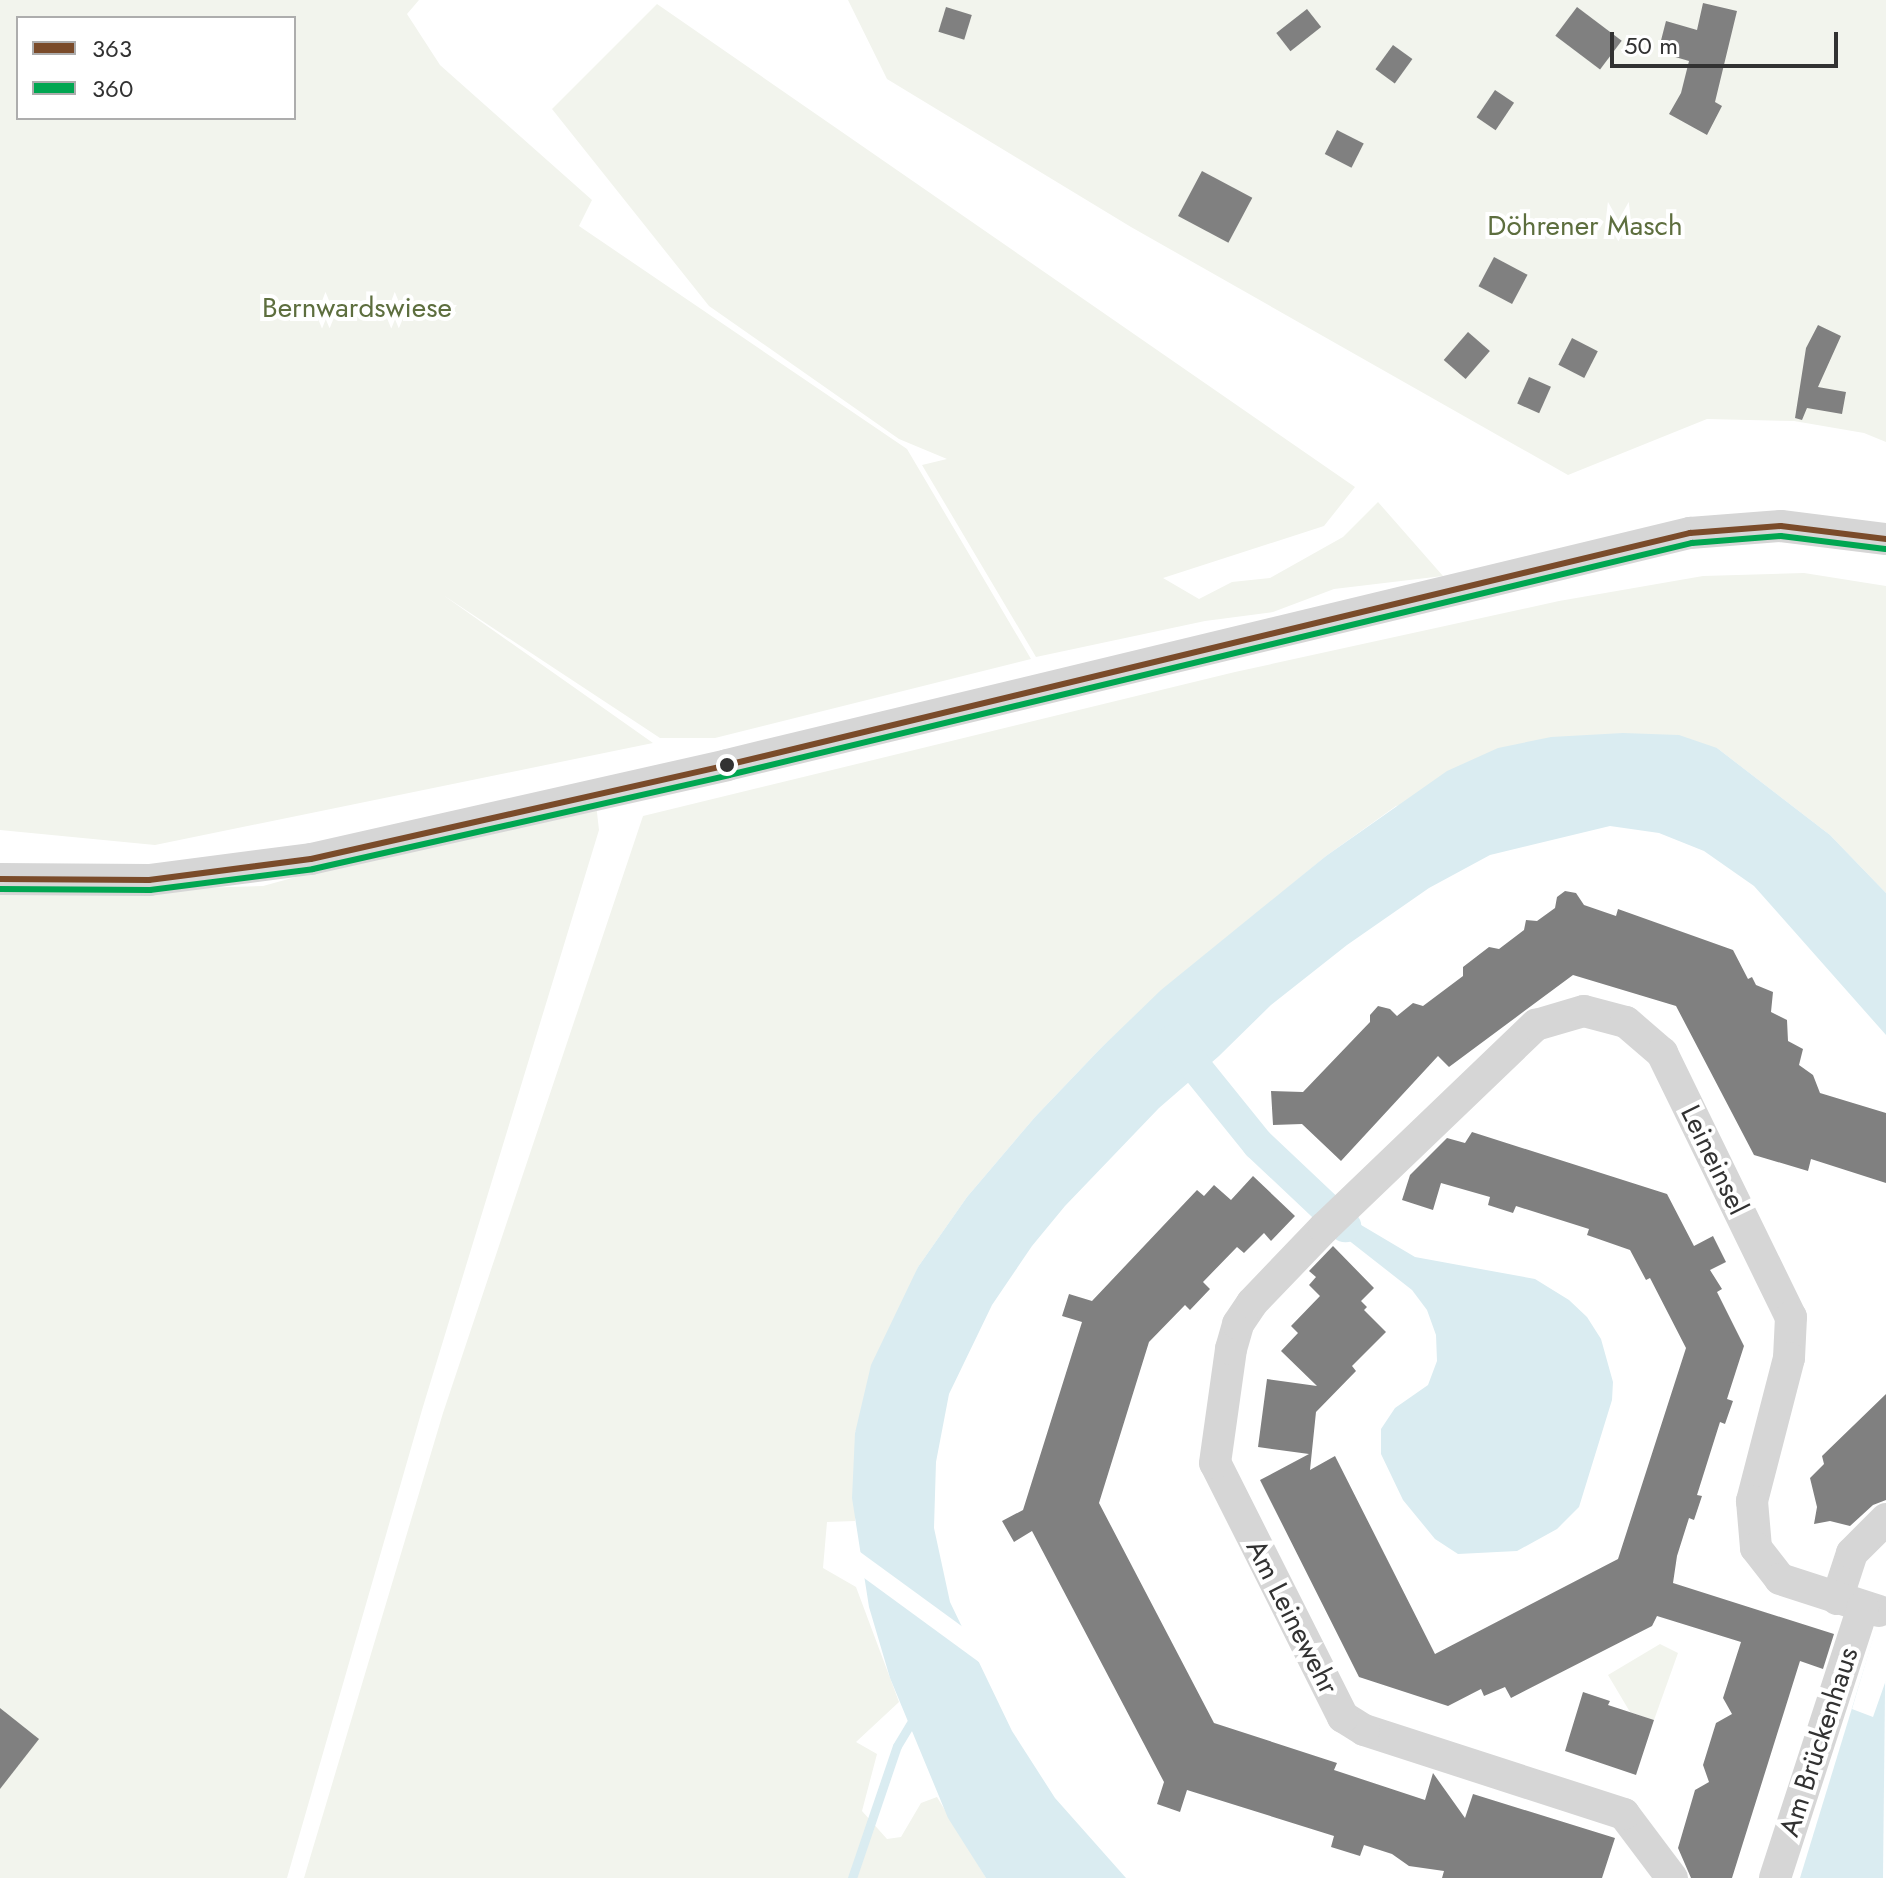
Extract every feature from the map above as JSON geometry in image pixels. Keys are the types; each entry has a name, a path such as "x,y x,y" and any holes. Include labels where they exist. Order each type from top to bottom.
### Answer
{"street":[{"path":"0,879 149,880 259,868 326,856 727,765 1690,533 1781,526 1885,531"},
{"name":"Leineinsel","path":"1324,1228 1536,1025 1584,1011 1626,1022 1662,1053 1791,1317 1789,1358 1752,1501 1756,1548 1780,1579 1860,1606"},
{"name":"Am Leinewehr","path":"1324,1228 1252,1303 1238,1324 1215,1463 1330,1695 1343,1717 1364,1730 1624,1814 1672,1878"},
{"name":"Am Brückenhaus","path":"1775,1878 1860,1606 1852,1553 1886,1519"}],"green space":[{"name":"Bernwardswiese","path":"0,0 419,0 407,14 440,65 592,200 579,226 907,449 1031,659 715,738 660,738 443,595 653,743 155,845 0,830"},
{"name":"Döhrener Masch","path":"848,0 1886,0 1886,442 1864,433 1794,421 1707,419 1568,475 1131,227 887,79"},
{"path":"657,4 1355,487 1324,526 1163,578 1199,599 1232,582 1270,578 1343,537 1378,502 1443,576 1334,589 1273,612 1205,621 1036,657 922,465 947,459 899,439 709,306 552,109"},
{"path":"1804,573 1886,586 1886,893 1830,835 1717,748 1396,806 1326,856 1160,994 1100,1049 1035,1117 967,1197 918,1267 855,1433 855,1521 827,1522 823,1568 856,1587 899,1702 856,1742 877,1754 862,1811 887,1839 901,1837 921,1803 937,1797 986,1878 304,1878 443,1413 643,816 1235,672 1559,601 1703,576"},
{"path":"595,795 599,830 422,1410 287,1878 0,1878 0,894 263,886"},
{"path":"1660,1644 1678,1653 1654,1720 1630,1712 1608,1675"}],"shaded area":[{"path":"1623,733 1679,735 1717,748 1830,835 1886,893 1886,1035 1754,886 1704,851 1659,833 1610,826 1490,855 1429,888 1347,945 1271,1005 1159,1108 1065,1206 1032,1246 992,1305 949,1394 936,1462 934,1528 950,1602 1012,1731 1055,1798 1126,1878 986,1878 948,1818 890,1678 869,1607 852,1498 855,1433 871,1365 918,1267 967,1197 1035,1117 1100,1049 1161,990 1326,856 1447,771 1498,748 1551,737"},
{"path":"1351,1219 1415,1257 1535,1279 1569,1300 1587,1317 1601,1339 1613,1382 1612,1400 1579,1507 1557,1529 1517,1551 1458,1554 1435,1539 1403,1500 1381,1454 1381,1429 1395,1408 1428,1385 1437,1361 1436,1335 1427,1310 1412,1290 1338,1232"},
{"path":"1886,1597 1883,1878 1800,1878"}],"pier":[{"path":"856,1549 967,1630 983,1665 860,1575"},
{"path":"1886,1594 1886,1680 1873,1717 1852,1709"}],"building":[{"path":"1703,3 1737,11 1715,102 1722,106 1707,135 1669,114 1681,93 1689,61 1658,52 1666,21 1697,30"},
{"path":"946,7 972,15 964,40 938,32"},
{"path":"1577,7 1622,41 1600,69 1555,36"},
{"path":"1307,9 1321,27 1290,51 1276,33"},
{"path":"1393,45 1412,59 1395,83 1375,69"},
{"path":"1495,90 1514,103 1496,130 1477,117"},
{"path":"1337,130 1364,144 1351,168 1325,154"},
{"path":"1202,171 1252,198 1228,243 1178,216"},
{"path":"1494,257 1528,275 1512,304 1479,286"},
{"path":"1818,325 1841,336 1818,387 1846,392 1842,414 1807,408 1802,420 1795,418 1806,348"},
{"path":"1468,332 1490,351 1466,379 1444,360"},
{"path":"1572,338 1598,351 1584,378 1558,365"},
{"path":"1529,377 1551,387 1539,413 1517,403"},
{"path":"1565,891 1576,893 1584,905 1616,916 1618,909 1733,950 1748,979 1752,977 1756,985 1773,992 1771,1012 1787,1020 1788,1041 1803,1049 1799,1065 1813,1075 1820,1093 1886,1113 1886,1183 1811,1159 1808,1171 1754,1155 1676,1006 1573,975 1449,1067 1438,1056 1341,1161 1302,1124 1273,1125 1271,1091 1303,1092 1370,1022 1370,1015 1378,1006 1390,1009 1397,1016 1413,1003 1423,1006 1463,976 1463,967 1489,947 1499,949 1524,930 1526,920 1537,921 1555,908 1557,897"},
{"path":"1472,1132 1667,1194 1694,1246 1713,1236 1726,1262 1710,1270 1722,1289 1717,1292 1744,1346 1727,1399 1733,1401 1725,1424 1720,1422 1697,1495 1702,1496 1694,1520 1689,1518 1677,1556 1673,1583 1834,1634 1823,1669 1800,1661 1732,1878 1691,1878 1678,1848 1695,1790 1709,1782 1703,1765 1716,1723 1732,1714 1723,1698 1741,1642 1657,1616 1652,1626 1511,1698 1505,1687 1484,1696 1481,1689 1448,1706 1359,1677 1260,1480 1309,1454 1258,1447 1267,1379 1317,1386 1281,1351 1298,1333 1291,1326 1320,1296 1309,1285 1316,1277 1309,1271 1333,1246 1374,1288 1361,1301 1367,1307 1364,1310 1386,1332 1352,1366 1356,1371 1316,1412 1310,1470 1335,1456 1435,1654 1618,1559 1686,1348 1650,1278 1646,1280 1630,1250 1587,1235 1589,1229 1516,1206 1513,1213 1488,1205 1490,1197 1441,1183 1433,1210 1402,1200 1410,1175 1447,1138 1465,1143"},
{"path":"1253,1176 1295,1216 1271,1241 1264,1233 1244,1253 1237,1247 1203,1282 1210,1289 1190,1310 1185,1305 1149,1342 1099,1503 1214,1723 1337,1763 1334,1770 1425,1800 1433,1773 1465,1818 1473,1794 1615,1838 1602,1878 1442,1878 1444,1871 1409,1866 1392,1854 1364,1845 1360,1856 1331,1847 1334,1836 1187,1790 1180,1812 1157,1804 1164,1782 1032,1531 1014,1542 1002,1521 1023,1510 1082,1322 1062,1316 1069,1294 1092,1301 1197,1190 1204,1196 1214,1185 1231,1200"},
{"path":"1886,1394 1886,1500 1873,1505 1850,1526 1830,1521 1814,1524 1817,1507 1810,1478 1824,1464 1822,1456"},
{"path":"1583,1692 1610,1701 1608,1705 1654,1720 1636,1775 1565,1751"},
{"path":"0,1708 39,1739 0,1789"}],"waterway":[{"path":"1174,1040 1258,1144 1345,1226"},
{"path":"852,1878 897,1746 914,1718"}],"transit line":[{"name":"363","path":"0,879 149,880 311,859 727,765 1690,533 1781,526 1886,539"},
{"name":"360","path":"0,889 150,890 313,869 729,775 1692,543 1781,536 1885,549"}]}
